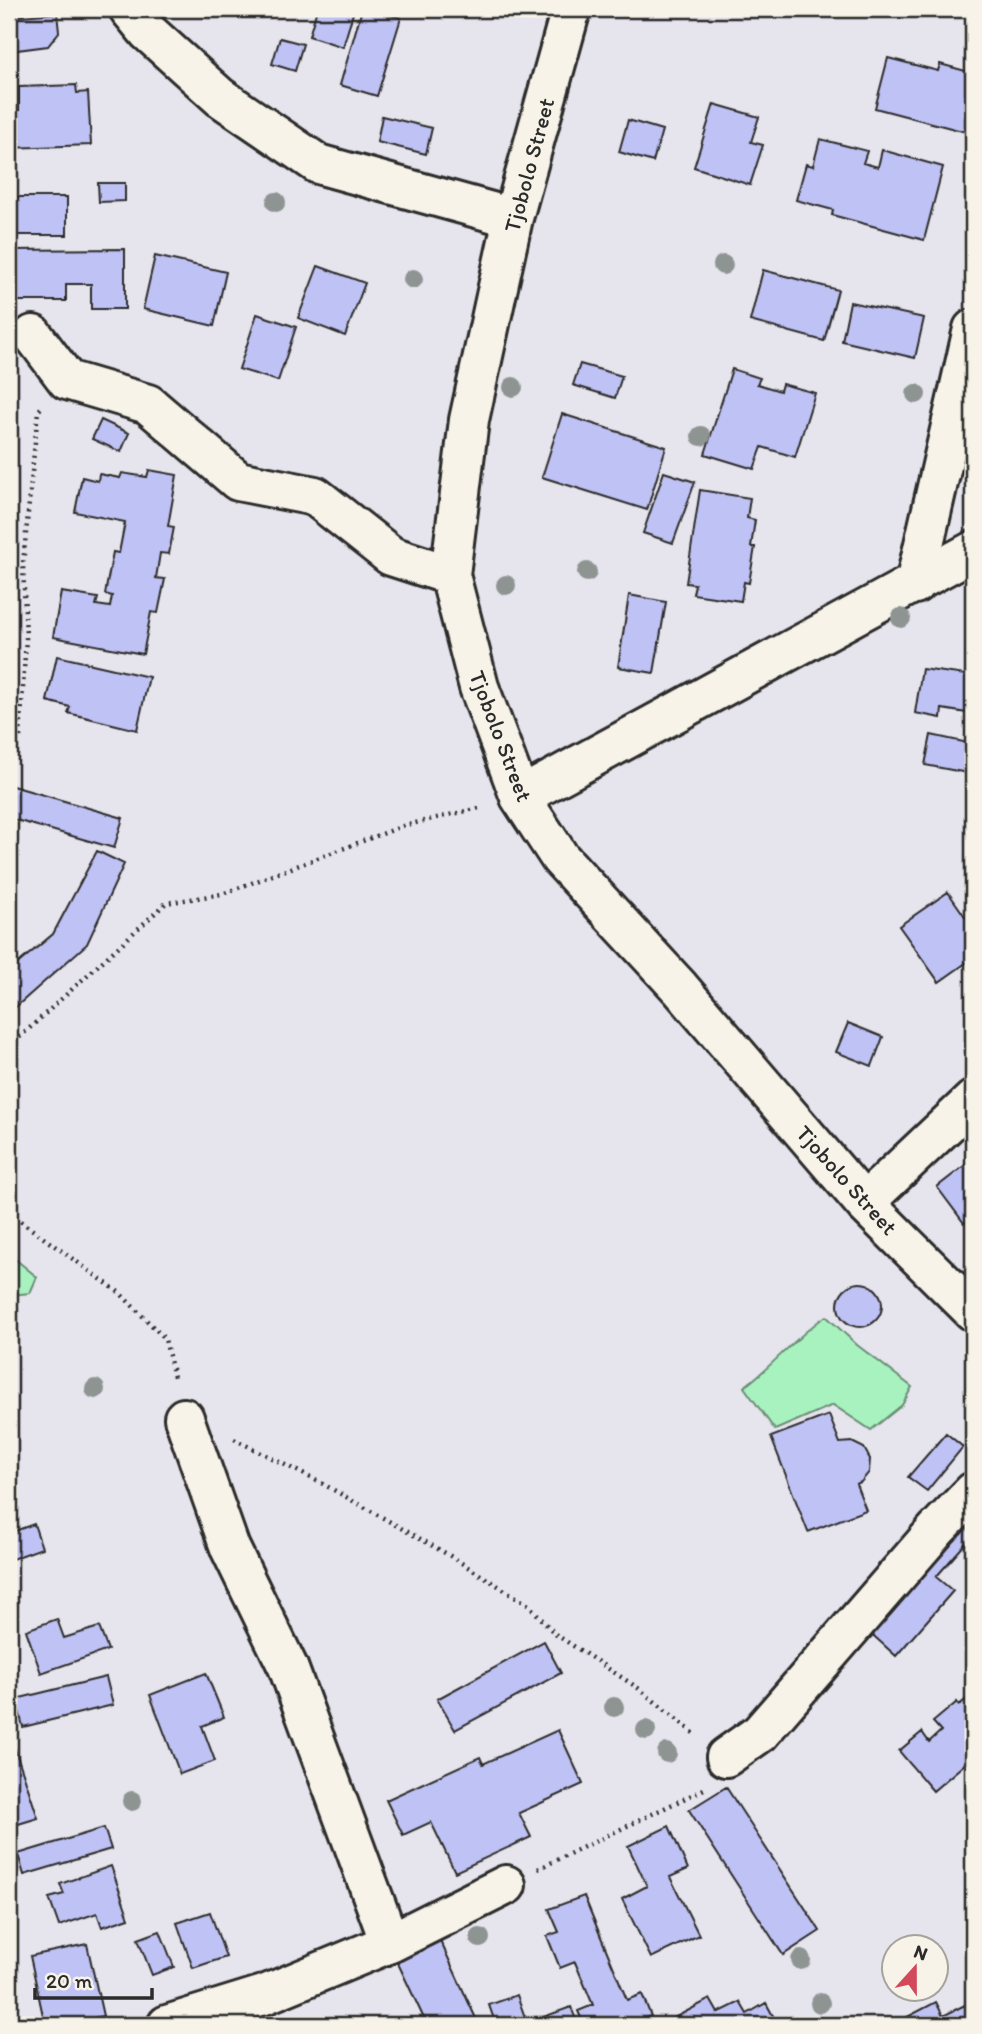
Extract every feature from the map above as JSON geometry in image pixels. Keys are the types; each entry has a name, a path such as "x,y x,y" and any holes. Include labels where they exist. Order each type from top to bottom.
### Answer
{"street":[{"path":"130,9 148,32 220,97 318,164 513,218"},
{"name":"Tjobolo Street","path":"571,9 513,218 469,420 450,575 479,687 520,797 560,858 680,988 864,1203 973,1311"},
{"path":"915,584 973,329"},
{"path":"33,335 67,380 148,404 238,481 315,496 391,556 450,575"},
{"path":"520,797 973,551"},
{"path":"864,1203 973,1101"},
{"path":"184,1418 230,1548 288,1667 390,1943"},
{"path":"726,1757 760,1733 937,1529 973,1492"},
{"path":"167,2025 269,2010 390,1943 506,1885"}],"path":[{"path":"20,737 26,638 23,564 38,411 67,380"},
{"path":"9,1047 166,903 222,894 403,826 520,797"},
{"path":"9,1213 120,1293 165,1339 184,1418 252,1446 312,1478 447,1554 529,1605 555,1634 638,1688 726,1757 736,1774 506,1885"}],"green space":[{"path":"9,1254 37,1277 30,1293 9,1293"},
{"path":"826,1316 857,1345 912,1387 902,1405 871,1430 833,1405 775,1430 744,1387"}],"building":[{"path":"317,9 354,10 343,47 309,36"},
{"path":"362,9 401,18 377,96 340,85"},
{"path":"461,9 480,9 478,15"},
{"path":"57,13 59,32 48,46 9,51 9,17"},
{"path":"280,38 303,44 295,71 272,64"},
{"path":"888,58 938,71 940,64 973,73 973,105 966,132 875,108"},
{"path":"76,85 77,93 88,92 91,145 9,148 9,111 19,110 19,87"},
{"path":"714,104 759,117 751,142 763,145 750,185 694,167"},
{"path":"382,116 432,128 426,154 377,142"},
{"path":"628,120 662,130 653,162 619,152"},
{"path":"820,139 867,151 863,163 878,167 882,150 943,167 924,240 832,215 833,210 796,200 806,164 813,166"},
{"path":"98,183 125,183 125,201 99,202"},
{"path":"9,197 67,197 67,235 9,235"},
{"path":"125,249 125,309 91,309 91,284 66,284 66,301 9,301 9,250"},
{"path":"155,256 226,272 214,326 143,309"},
{"path":"318,266 365,283 345,336 298,318"},
{"path":"763,270 838,290 824,341 750,321"},
{"path":"850,302 924,318 915,358 842,341"},
{"path":"257,314 296,327 278,381 239,369"},
{"path":"580,364 622,376 615,398 573,385"},
{"path":"732,369 760,378 757,384 780,391 782,384 815,393 795,457 762,447 754,469 705,454"},
{"path":"562,414 666,447 647,510 542,477"},
{"path":"101,420 129,433 121,452 92,439"},
{"path":"149,470 177,475 168,526 174,527 169,554 160,553 156,578 165,579 158,613 151,612 143,654 53,637 61,592 98,598 96,605 110,607 112,596 105,594 113,552 119,553 125,522 75,512 82,477 98,481 99,474 120,478 122,473 147,477"},
{"path":"664,472 695,482 673,543 643,533"},
{"path":"700,490 750,498 747,518 755,520 751,547 755,547 749,583 744,582 741,601 693,594 695,584 686,583"},
{"path":"629,595 666,602 654,673 618,667"},
{"path":"57,656 149,677 137,730 68,713 70,707 47,701"},
{"path":"922,669 973,676 973,714 942,709 941,718 915,713"},
{"path":"931,735 973,744 973,774 925,765"},
{"path":"9,785 123,818 114,848 9,818"},
{"path":"97,851 124,864 87,944 9,1013 9,971 53,934"},
{"path":"948,892 973,928 973,958 939,982 899,926"},
{"path":"848,1023 883,1037 872,1066 836,1052"},
{"path":"973,1159 973,1216 964,1223 937,1187"},
{"path":"860,1283 876,1289 882,1305 876,1321 860,1327 844,1321 838,1305 844,1289"},
{"path":"829,1415 840,1443 852,1442 864,1448 870,1459 869,1472 856,1484 866,1510 808,1532 771,1437"},
{"path":"946,1433 963,1447 927,1491 908,1477"},
{"path":"961,1522 973,1535 936,1577 953,1591 896,1656 866,1629"},
{"path":"34,1524 42,1548 9,1560 9,1533"},
{"path":"57,1619 64,1638 99,1627 108,1650 41,1673 26,1630"},
{"path":"544,1641 561,1673 455,1730 437,1699"},
{"path":"206,1673 224,1717 202,1726 215,1761 180,1774 150,1695"},
{"path":"106,1677 113,1705 23,1727 16,1699"},
{"path":"973,1694 973,1757 933,1791 899,1751 922,1732 929,1742 941,1731 933,1722 957,1702 959,1705"},
{"path":"558,1730 583,1784 519,1813 531,1837 455,1872 431,1822 403,1835 386,1800 480,1757 483,1764"},
{"path":"15,1749 38,1818 15,1825 9,1806 9,1751"},
{"path":"726,1787 820,1931 783,1955 689,1810"},
{"path":"669,1826 688,1869 670,1877 699,1935 651,1958 622,1899 647,1886 628,1846"},
{"path":"104,1828 111,1849 24,1875 18,1854"},
{"path":"111,1866 129,1918 102,1927 97,1913 59,1926 49,1898 64,1894 60,1884"},
{"path":"584,1896 627,2000 642,1994 651,2016 628,2025 584,2025 578,2011 593,2005 575,1962 560,1968 547,1936 559,1932 549,1909"},
{"path":"210,1912 226,1957 193,1968 177,1923"},
{"path":"160,1931 174,1967 152,1975 138,1939"},
{"path":"439,1938 479,2025 427,2025 395,1957"},
{"path":"87,1944 103,2016 60,2025 45,2025 30,1956"},
{"path":"517,1995 527,2023 571,2007 578,2025 496,2025 489,2005"},
{"path":"710,1999 718,2013 740,2002 747,2014 766,2003 778,2025 678,2025 674,2018"},
{"path":"936,2002 943,2016 965,2005 973,2025 892,2025"}]}
